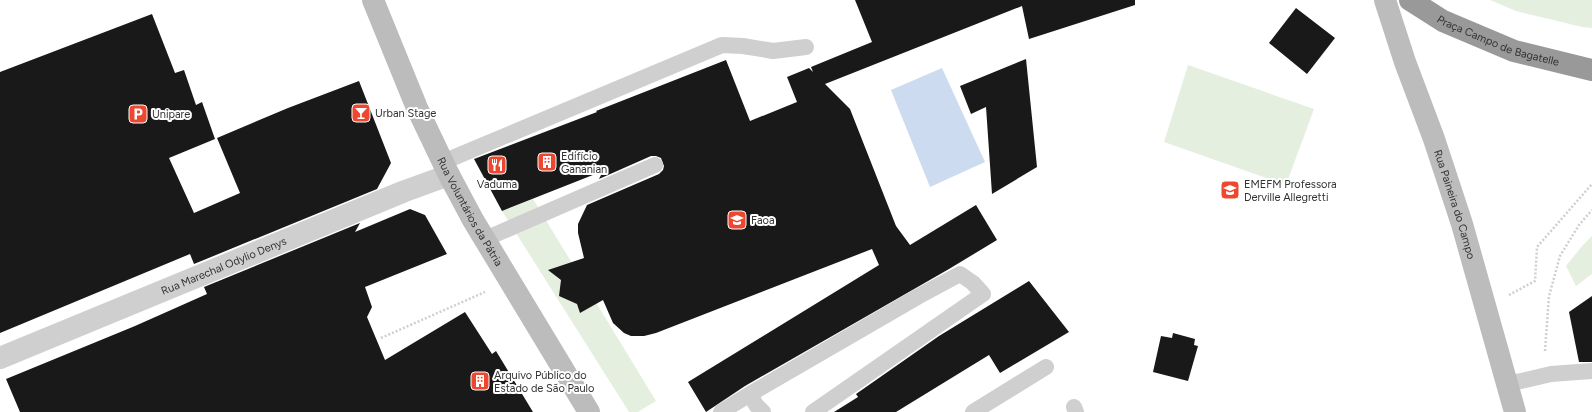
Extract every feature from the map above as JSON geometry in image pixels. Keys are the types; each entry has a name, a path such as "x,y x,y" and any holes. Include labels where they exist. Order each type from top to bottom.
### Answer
{"highway":[{"name":"Praça Campo de Bagatelle","path":"1410,0 1443,21 1514,51 1592,70"}],"main road":[{"name":"Rua Voluntários da Pátria","path":"373,0 417,108 446,168 484,239 589,412"},
{"name":"Rua Paineira do Campo","path":"1385,0 1405,62 1434,138 1462,224 1507,381 1514,412"}],"street":[{"name":"Rua Marechal Odylio Denys","path":"0,358 405,191 446,168"}],"lane":[{"path":"446,168 722,45 743,46 773,51 806,47"},
{"path":"484,239 655,165"},
{"path":"721,412 919,296 960,274 973,283 983,294 813,412"},
{"path":"973,412 1046,368"},
{"path":"1507,381 1517,382 1542,376 1592,371"},
{"path":"750,394 756,405 763,412"}],"path":[{"path":"1486,308 1535,281 1537,247 1592,184"},
{"path":"1542,376 1549,296 1560,256 1579,225 1592,210"},
{"path":"381,338 510,281"}],"green space":[{"path":"1490,0 1592,0 1592,28 1582,27 1516,11"},
{"path":"1188,65 1314,109 1286,185 1164,142"},
{"path":"533,199 656,401 638,412 629,412 502,211"},
{"path":"1592,236 1592,274 1576,286 1566,266"}],"water":[{"path":"942,68 985,162 930,187 891,90"}],"building":[{"path":"855,0 1135,0 1135,5 1029,39 1022,6 825,84 850,109 896,226 910,245 976,205 997,240 745,386 706,412 688,382 879,265 872,249 656,333 644,336 631,336 624,333 613,323 603,300 580,313 577,304 559,296 561,280 548,270 584,258 578,233 578,224 587,205 659,174 663,170 664,166 661,158 651,156 599,179 603,171 502,211 474,159 597,112 596,111 726,60 750,121 797,102 787,77 809,68 813,72 811,67 872,42"},
{"path":"1296,8 1335,38 1307,74 1269,43"},
{"path":"152,14 175,73 184,70 196,105 202,102 215,139 169,158 194,213 240,193 217,138 288,108 359,81 391,163 377,189 194,264 190,254 0,333 0,72"},
{"path":"1026,59 1037,167 992,194 986,107 971,114 960,86"},
{"path":"410,209 425,215 447,254 365,287 372,307 367,317 385,360 465,312 492,354 496,351 533,412 20,412 6,379 135,326 207,294 204,287 360,223 355,232"},
{"path":"1029,281 1069,332 1000,373 989,355 896,412 834,412 858,397 856,394 939,336"},
{"path":"1592,296 1592,362 1579,362 1569,312"},
{"path":"1173,333 1195,339 1194,345 1198,346 1188,381 1153,372 1161,336 1172,338"}],"place":[{"name":"Urban Stage","path":"361,113"},
{"name":"Unipare","path":"138,114"},
{"name":"Edifício Gananian","path":"547,162"},
{"name":"Vaduma","path":"497,165"},
{"name":"EMEFM Professora Derville Allegretti","path":"1230,190"},
{"name":"Faoa","path":"737,220"},
{"name":"Arquivo Público do Estado de São Paulo","path":"480,381"}]}
